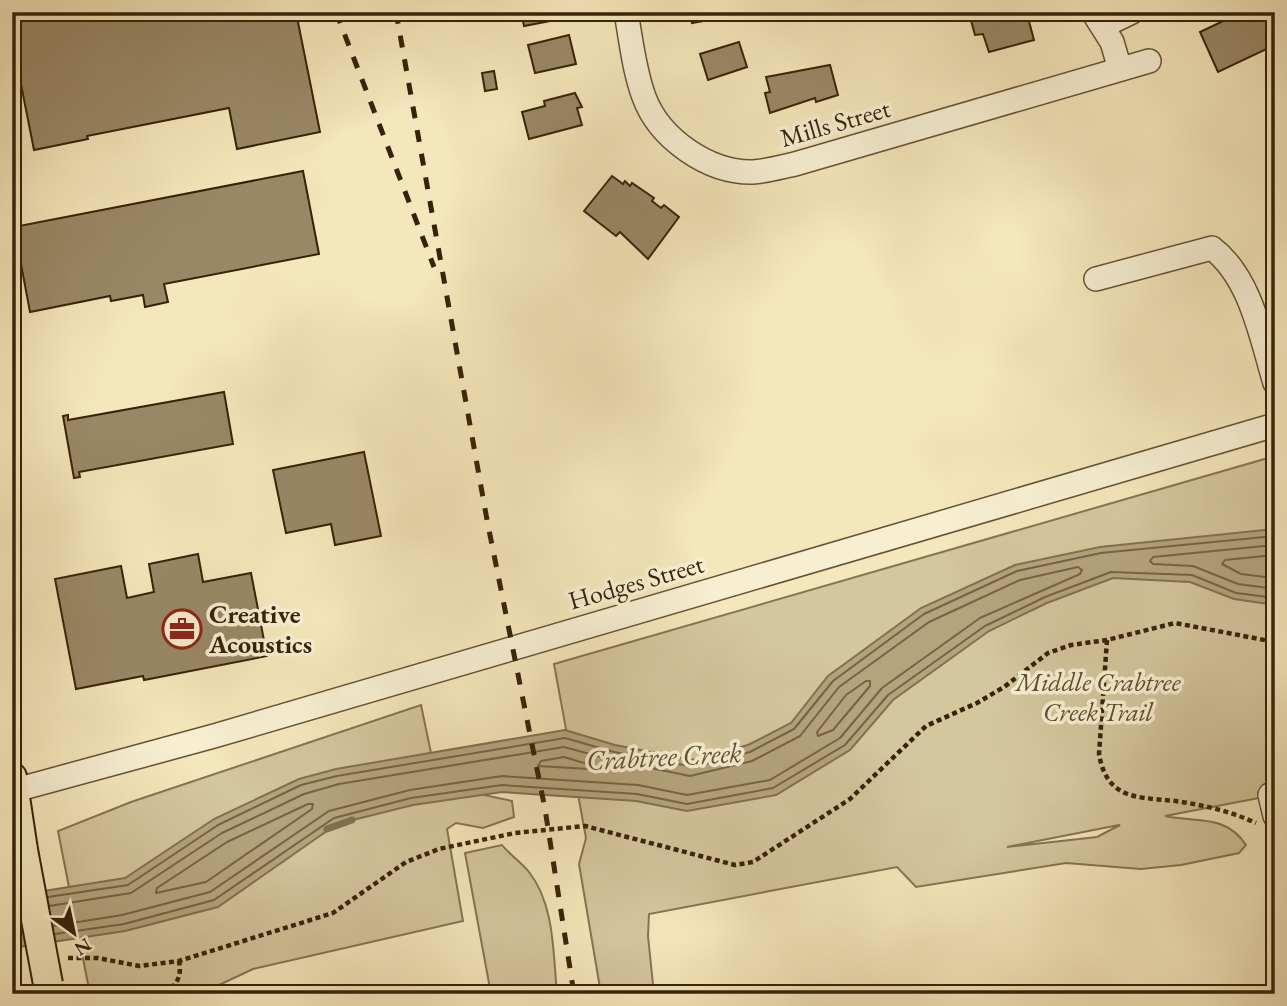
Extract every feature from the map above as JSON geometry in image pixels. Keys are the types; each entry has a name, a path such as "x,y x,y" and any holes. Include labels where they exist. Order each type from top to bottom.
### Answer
{"main road":[{"path":"13,786 23,850 52,980"}],"street":[{"name":"Mills Street","path":"626,12 644,99 656,120 687,150 727,169 751,172 795,164 1149,61"},
{"path":"1120,69 1112,42 1098,19 1132,12"},
{"path":"1096,279 1212,248 1229,261 1251,306 1275,383"},
{"name":"Hodges Street","path":"13,786 214,736 1275,425"}],"path":[{"path":"52,980 80,957 139,966 179,961 333,913 406,862 439,849 515,833 586,826 735,864 753,862 850,799 926,726 977,704 1048,653 1071,645 1107,640 1175,623 1275,642"},
{"path":"1107,640 1099,754 1102,771 1110,785 1125,793 1150,800 1185,802 1230,812 1270,813"},
{"path":"165,994 178,981 181,973 179,961"}],"green space":[{"name":"Middle Crabtree Creek Trail","path":"1275,456 1275,795 1165,816 1210,821 1229,828 1246,845 1239,853 1181,865 1141,869 1066,863 916,887 897,867 649,914 648,936 654,994 601,994 579,864 586,838 554,664","holes":["1120,825 1097,837 1007,847"]},
{"path":"421,705 440,796 470,792 512,801 514,817 483,828 456,823 447,829 463,921 253,969 200,994 90,994 58,831 131,802"},
{"path":"502,845 529,872 544,899 551,930 557,994 491,994 465,853"}],"water":[{"path":"1275,529 1275,605 1234,599 1190,582 1113,578 1047,603 989,631 893,700 850,750 776,795 687,811 636,801 502,792 413,805 337,824 218,907 125,931 12,948 12,896 125,878 214,819 299,779 336,769 565,730 615,745 692,760 748,745 791,723 828,676 921,608 1015,565 1100,547"}],"building":[{"path":"12,12 296,12 320,132 237,149 229,108 87,136 88,139 34,150 12,39"},
{"path":"507,12 560,12 561,19 524,26 522,16 508,19"},
{"path":"689,12 724,12 725,17 692,23"},
{"path":"1014,12 1015,17 1027,14 1034,40 989,52 983,34 975,35 969,13"},
{"path":"1242,12 1275,12 1275,45 1218,72 1200,32"},
{"path":"569,35 576,64 535,73 528,45"},
{"path":"739,42 747,67 708,80 700,54"},
{"path":"830,65 838,95 816,102 815,98 770,113 765,93 770,92 766,77"},
{"path":"494,71 497,89 485,91 482,73"},
{"path":"575,93 582,107 577,108 582,125 529,139 522,112 545,106 544,101"},
{"path":"303,171 319,254 164,284 168,302 145,307 143,295 111,301 110,296 30,312 14,227"},
{"path":"612,176 623,184 625,181 630,186 632,183 654,198 652,201 661,208 664,205 679,217 648,259 620,232 616,236 584,211"},
{"path":"224,392 233,444 79,472 80,477 74,478 63,416 68,415 68,420"},
{"path":"364,452 381,536 335,545 331,524 286,533 273,470"},
{"path":"198,554 203,582 251,573 267,656 144,680 143,676 76,689 55,579 121,566 127,598 154,592 149,564"}],"waterway":[{"name":"Crabtree Creek","path":"327,829 352,820"}],"railway":[{"path":"336,12 434,267"},
{"path":"396,12 487,520 545,809 574,994"}],"place":[{"name":"Creative Acoustics","path":"182,629"}]}
